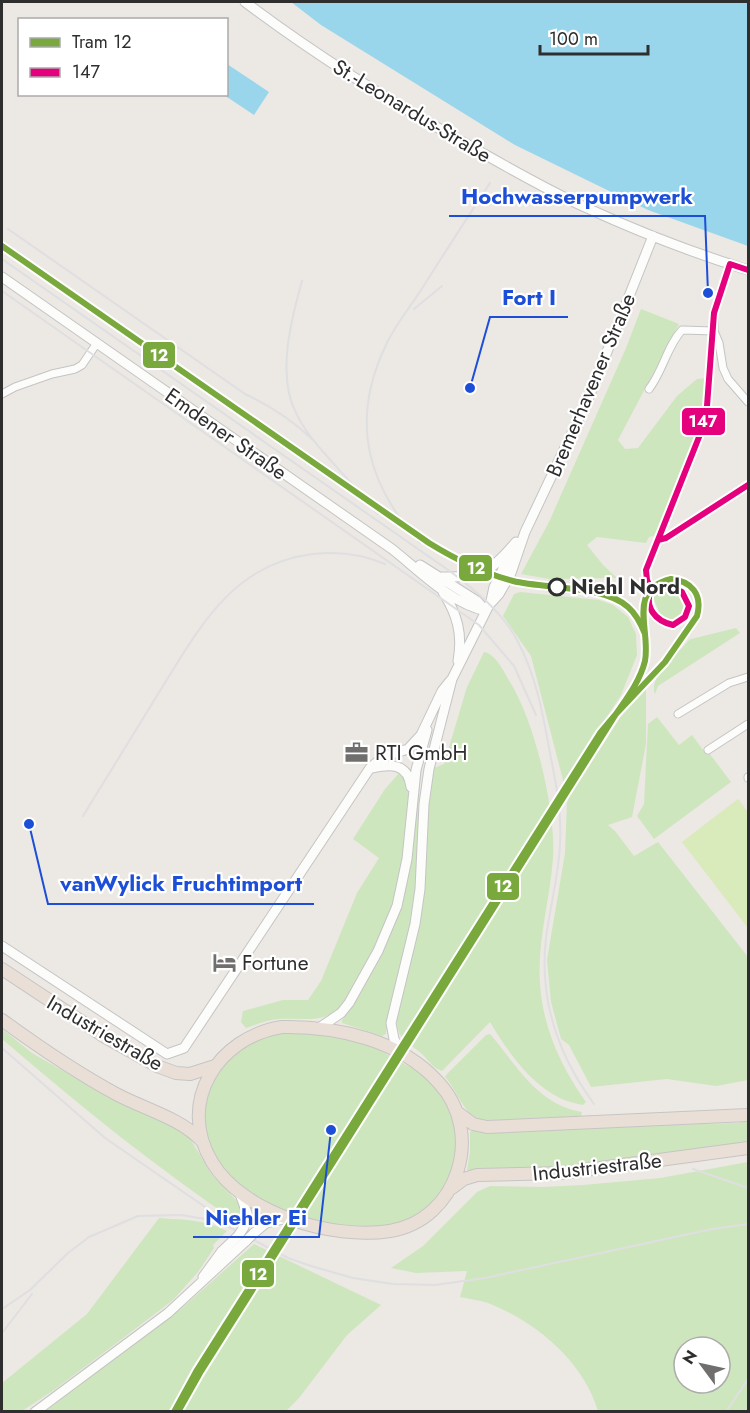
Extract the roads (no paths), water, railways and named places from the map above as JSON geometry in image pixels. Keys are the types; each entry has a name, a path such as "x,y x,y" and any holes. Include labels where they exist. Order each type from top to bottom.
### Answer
{"highway":[{"name":"Industriestraße","path":"2,969 112,1042 157,1066 176,1073 190,1074 215,1066"},
{"name":"Industriestraße","path":"2,1020 64,1064 131,1101 185,1126 205,1146 219,1172 237,1189 260,1204 319,1228 350,1232 393,1230 415,1222 464,1179 477,1175 564,1173 748,1148"},
{"path":"205,1146 199,1118 206,1082 224,1055 245,1038 268,1029 282,1027 319,1028 358,1036 399,1051 436,1079 448,1094 457,1112 462,1136 462,1158 443,1198"},
{"name":"Industriestraße","path":"457,1112 473,1124 487,1127 748,1115"}],"street":[{"name":"St.-Leonardus-Straße","path":"245,2 312,50 420,118 527,178 587,208 652,236 748,270"},
{"name":"Bremerhavener Straße","path":"491,601 511,573 525,532 589,398 652,236"},
{"path":"730,264 714,313 714,331 728,379 748,402"},
{"name":"Emdener Straße","path":"2,278 392,549 440,587 473,608 486,611"},
{"path":"649,389 657,378 676,337 682,330 714,331"},
{"path":"2,394 52,374 75,369 82,365 97,344"},
{"path":"658,540 666,538 748,485"},
{"name":"Bremerhavener Straße","path":"146,1041 167,1054 184,1048 370,768 383,758 408,748 421,735 491,601 497,579 516,542 525,532"},
{"path":"440,577 474,577 483,574 516,542"},
{"name":"Emdener Straße","path":"392,549 477,601 486,611"},
{"name":"Emdener Straße","path":"440,587 451,604 460,628 460,648 454,675"},
{"name":"Bremerhavener Straße","path":"399,1051 391,1030 391,1023 415,924 420,890 424,804 429,769 454,675"},
{"path":"678,714 729,683 748,677"},
{"name":"Bremerhavener Straße","path":"319,1028 341,1013 349,1003 388,928 403,880 410,837 412,799 429,719"},
{"path":"708,750 748,724"},
{"path":"408,748 420,750 426,758 429,769"},
{"name":"Bremerhavener Straße","path":"370,768 386,765 400,768 410,778 412,799"},
{"name":"Industriestraße","path":"2,946 146,1041"},
{"path":"237,1189 246,1205 247,1213 242,1238"},
{"path":"35,1412 168,1313 195,1289 218,1257 242,1238 254,1233 266,1223 288,1217"}],"water":[{"path":"291,2 748,2 748,246 648,210 515,145 321,25"},
{"path":"228,65 269,92 254,115 226,96 228,96"}],"railway":[{"path":"420,543 387,497 376,474 369,450 367,425 369,399 375,373 398,323 490,183"},
{"path":"8,229 245,394 296,425 312,439"},
{"path":"2,259 451,572 487,602 504,620 524,653 538,695 559,809 559,855 546,938 545,983 554,1026 561,1046 570,1066 594,1104"},
{"path":"302,281 290,331 286,366 291,400 301,423 312,438 378,514"},
{"path":"414,309 442,286"},
{"path":"2,291 479,625 514,666 536,715"},
{"path":"83,816 185,650 218,606 237,587 259,572 284,560 313,554 350,554 385,564"},
{"path":"2,1048 105,1138 224,1220"},
{"path":"693,1169 748,1188"},
{"path":"2,1309 30,1290 68,1253 89,1237 138,1216 181,1215 211,1220 288,1258 311,1266 353,1278 393,1284 435,1285 485,1278 712,1229 748,1224"},
{"path":"2,1333 32,1294"},
{"path":"726,1412 748,1379"}],"tram line":[{"name":"12","path":"2,246 429,543 469,565 502,578 526,584 590,591 617,600 633,613 645,634"},
{"name":"12","path":"671,579 678,580 694,590 698,601 697,616 665,662 616,714 637,682 645,661 643,612 645,601 649,592 657,584 671,579"},
{"name":"12","path":"174,1412 197,1370 600,733 616,714"},
{"name":"12","path":"178,1412 200,1373 616,714"}],"place":[{"name":"Hochwasserpumpwerk","path":"708,293"},
{"name":"Fort I","path":"470,388"},
{"name":"Niehl Nord","path":"557,587"},
{"name":"RTI GmbH","path":"357,753"},
{"name":"vanWylick Fruchtimport","path":"29,824"},
{"name":"Fortune","path":"224,963"},
{"name":"Niehler Ei","path":"331,1130"}]}
